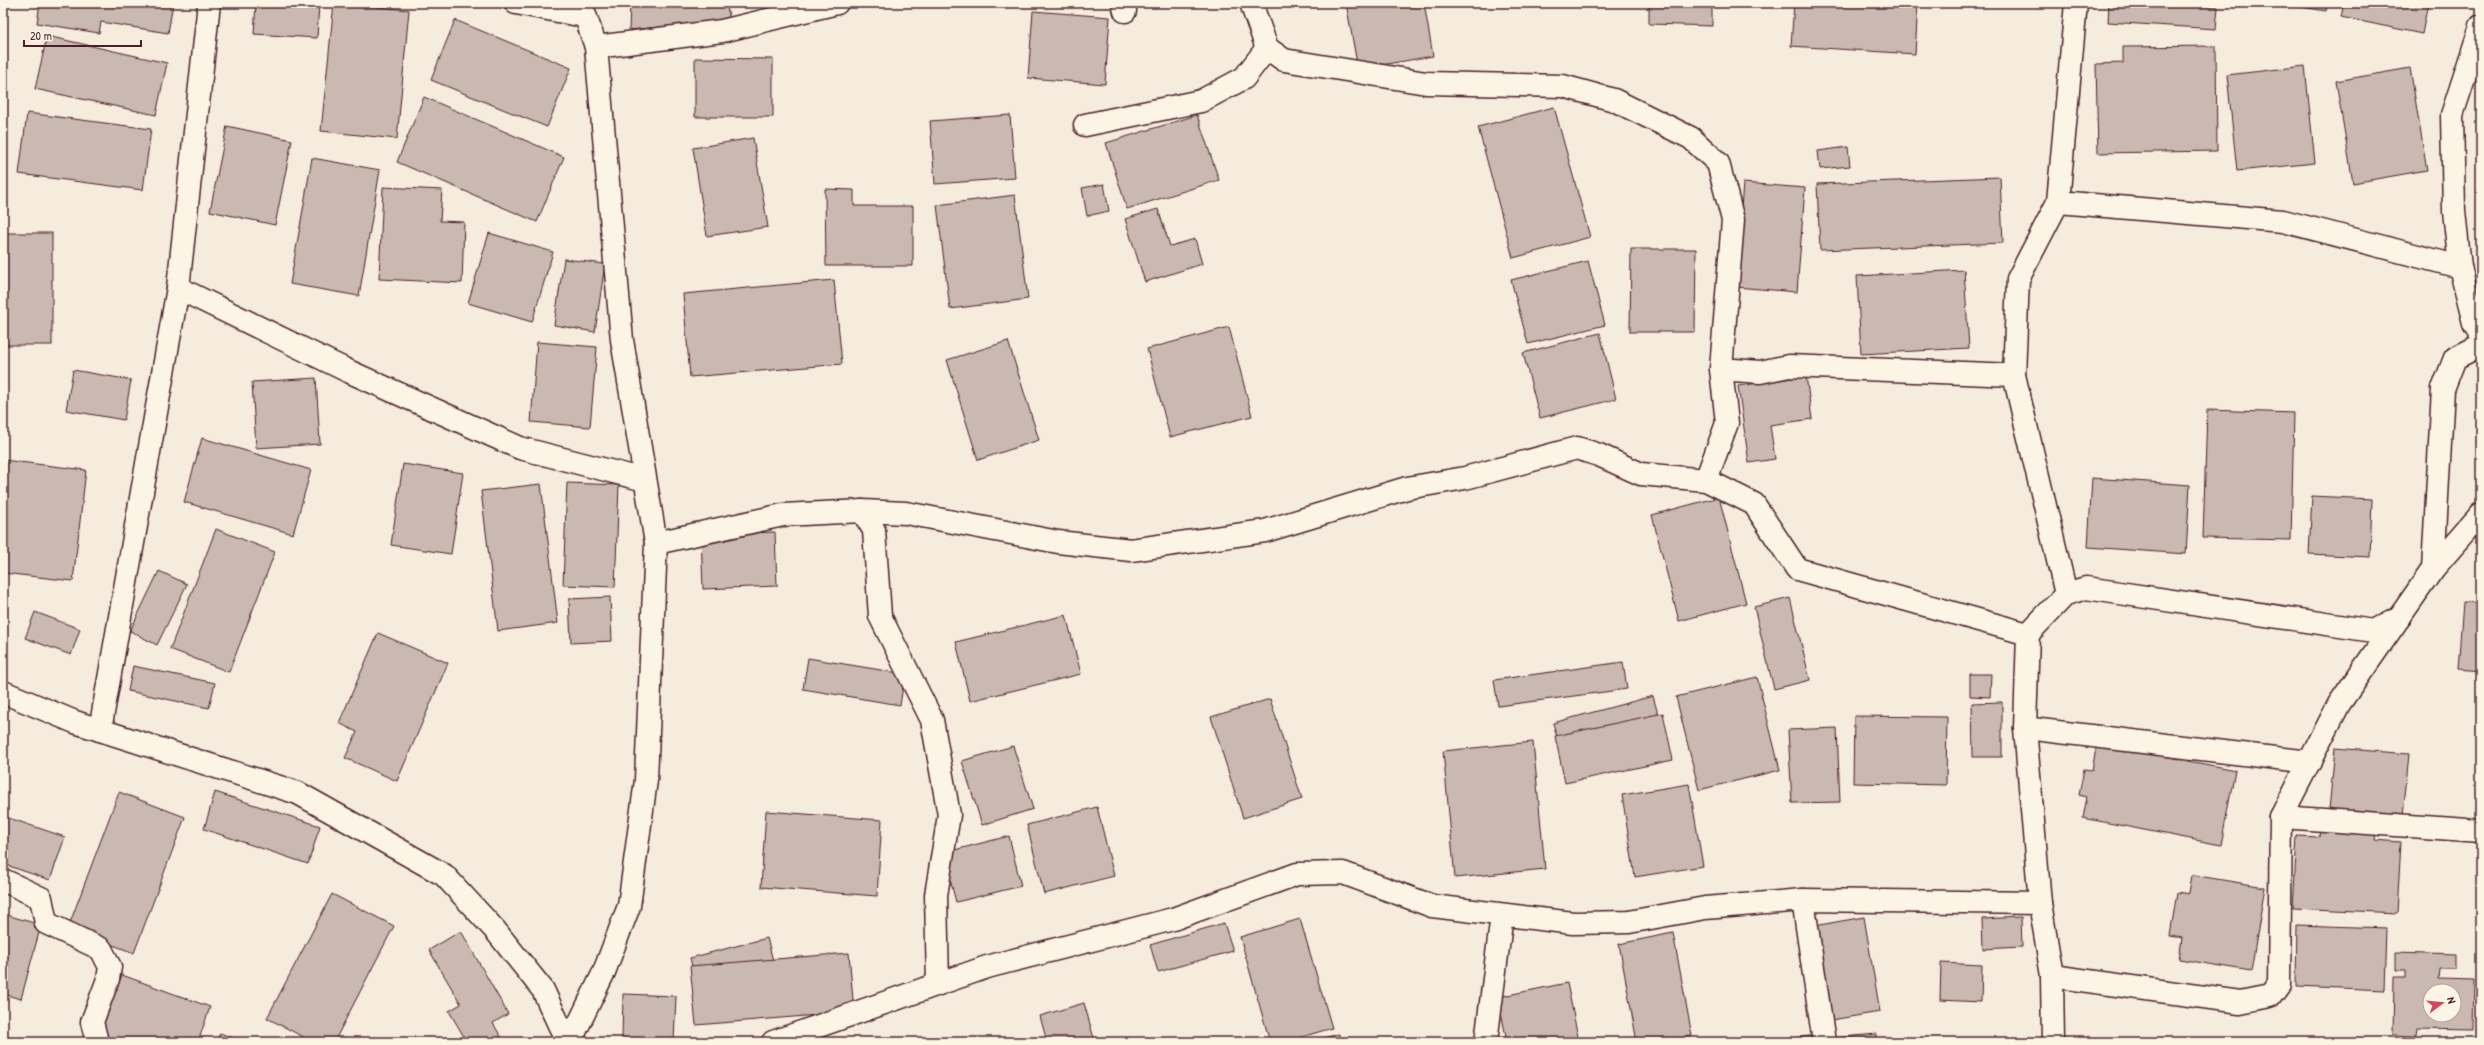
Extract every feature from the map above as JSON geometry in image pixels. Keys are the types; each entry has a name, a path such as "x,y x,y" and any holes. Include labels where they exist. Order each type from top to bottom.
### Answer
{"street":[{"path":"100,730 178,288 209,3"},
{"path":"516,3 583,10 596,47 622,340 656,543 646,780 629,906 604,972 569,1042"},
{"path":"596,47 722,31 837,3"},
{"path":"1251,3 1267,48 1284,60 1426,83 1563,86 1614,100 1690,138 1718,163 1733,220 1721,369 1727,423 1706,480"},
{"path":"2066,594 2014,375 2018,279 2058,202 2076,3"},
{"path":"2481,26 2452,115 2454,210 2460,267 2474,323 2481,334"},
{"path":"1085,125 1201,101 1244,78 1267,48"},
{"path":"2058,202 2283,221 2460,267"},
{"path":"178,288 348,371 520,448 646,480"},
{"path":"2433,569 2443,389 2455,358 2481,345"},
{"path":"1721,369 1760,372 1789,366 2014,375"},
{"path":"656,543 783,515 862,511 906,513 1058,542 1131,550 1265,531 1407,488 1465,478 1577,448 1599,455 1641,474 1706,480 1754,504 1797,569 2028,634"},
{"path":"862,511 874,530 880,616 932,720 949,815 936,895 938,984"},
{"path":"2052,976 2240,1002 2270,996 2280,984 2281,817 2339,704 2433,569 2481,514"},
{"path":"2053,1042 2052,976 2040,903 2025,728 2028,634 2066,594 2086,588 2373,631 2400,617"},
{"path":"3,692 75,722 298,793 444,875 494,930 543,990 569,1042"},
{"path":"2025,728 2310,762"},
{"path":"2281,817 2481,831"},
{"path":"772,1042 987,967 1173,919 1297,874 1343,873 1432,906 1573,922 1628,922 1705,908 1803,900 2040,903"},
{"path":"3,880 17,885 40,898 46,923 100,949 110,967 108,979 92,1022 97,1042"},
{"path":"1803,900 1824,1042"},
{"path":"1486,1042 1502,915"}],"building":[{"path":"40,3 173,3 168,33 101,22 99,33 37,23"},
{"path":"256,3 319,3 317,38 254,34"},
{"path":"334,3 409,10 397,139 321,131"},
{"path":"630,3 726,3 730,20 629,30"},
{"path":"1346,3 1424,3 1433,56 1358,69"},
{"path":"1649,3 1712,3 1712,26 1649,24"},
{"path":"1794,3 1918,3 1915,54 1791,46"},
{"path":"2109,3 2167,3 2218,7 2216,29 2108,22"},
{"path":"2277,3 2327,3 2326,11"},
{"path":"2344,3 2428,3 2422,34 2341,17"},
{"path":"1033,11 1110,17 1105,84 1028,78"},
{"path":"455,20 571,68 547,127 431,80"},
{"path":"47,36 167,63 156,115 35,89"},
{"path":"2216,46 2217,151 2098,153 2096,64 2123,63 2123,47"},
{"path":"695,58 773,59 773,117 695,117"},
{"path":"2305,66 2315,163 2237,171 2227,75"},
{"path":"2410,68 2427,170 2353,183 2336,81"},
{"path":"424,97 564,157 537,222 397,162"},
{"path":"1554,107 1590,237 1513,258 1478,127"},
{"path":"27,113 151,129 143,190 19,174"},
{"path":"1010,115 1015,178 935,184 930,121"},
{"path":"1197,115 1219,180 1127,209 1106,143"},
{"path":"227,126 292,140 275,225 210,211"},
{"path":"753,138 768,227 707,236 693,148"},
{"path":"1848,147 1850,166 1820,169 1818,151"},
{"path":"312,158 380,170 359,296 290,284"},
{"path":"2000,177 2003,243 1820,250 1817,184"},
{"path":"1743,183 1805,188 1797,292 1735,287"},
{"path":"1104,184 1109,211 1087,216 1082,188"},
{"path":"383,187 442,190 440,221 464,222 462,283 379,279"},
{"path":"825,189 854,190 854,206 913,206 913,266 826,266"},
{"path":"1015,195 1028,299 950,309 937,205"},
{"path":"1158,209 1170,246 1195,239 1202,264 1145,282 1125,219"},
{"path":"3,233 52,233 52,345 3,345"},
{"path":"489,233 553,252 532,322 468,303"},
{"path":"1631,249 1696,249 1695,332 1630,332"},
{"path":"564,259 605,264 595,332 554,325"},
{"path":"1588,261 1605,325 1528,344 1511,280"},
{"path":"1964,270 1969,348 1861,354 1857,276"},
{"path":"834,280 842,364 690,377 683,294"},
{"path":"1229,327 1252,416 1170,437 1147,349"},
{"path":"1600,333 1616,399 1540,418 1523,353"},
{"path":"1008,341 1039,440 978,460 947,360"},
{"path":"537,342 597,347 590,427 531,422"},
{"path":"73,370 131,380 124,420 66,410"},
{"path":"1806,376 1812,419 1770,425 1775,459 1749,463 1738,386"},
{"path":"316,378 320,444 256,448 252,382"},
{"path":"2207,410 2294,413 2291,540 2203,538"},
{"path":"202,438 311,470 293,534 184,502"},
{"path":"3,460 86,470 73,581 3,573"},
{"path":"403,464 463,473 451,554 391,545"},
{"path":"2092,478 2190,485 2186,554 2088,547"},
{"path":"567,483 619,485 615,587 563,585"},
{"path":"541,484 558,623 498,631 481,491"},
{"path":"2312,496 2372,499 2370,557 2309,554"},
{"path":"1719,497 1746,603 1679,621 1652,515"},
{"path":"216,529 275,552 229,672 170,649"},
{"path":"775,532 777,586 703,589 701,535"},
{"path":"159,571 187,584 157,645 130,631"},
{"path":"610,597 612,641 571,643 569,599"},
{"path":"1790,598 1810,680 1774,689 1754,607"},
{"path":"2463,602 2481,603 2481,671 2458,669"},
{"path":"35,612 80,629 71,655 25,638"},
{"path":"1066,615 1081,674 970,701 956,642"},
{"path":"378,633 448,663 397,781 345,758 357,732 339,723"},
{"path":"808,658 905,674 900,705 803,689"},
{"path":"1623,662 1627,689 1498,706 1494,680"},
{"path":"133,666 215,683 209,708 128,691"},
{"path":"1970,674 1991,674 1990,697 1970,696"},
{"path":"1757,677 1780,770 1699,790 1676,697"},
{"path":"1653,696 1665,740 1565,767 1553,723"},
{"path":"1270,699 1302,799 1243,818 1211,717"},
{"path":"2002,702 2002,757 1973,757 1972,703"},
{"path":"1663,713 1673,760 1565,783 1555,736"},
{"path":"1854,716 1947,717 1946,785 1853,783"},
{"path":"1837,728 1840,802 1792,803 1788,730"},
{"path":"1533,742 1545,869 1455,878 1443,751"},
{"path":"2097,743 2235,770 2221,845 2083,818 2087,797 2079,795 2084,769 2092,770"},
{"path":"1013,746 1033,809 982,825 962,761"},
{"path":"2335,748 2409,754 2403,817 2329,810"},
{"path":"1689,784 1703,866 1635,877 1622,795"},
{"path":"119,792 185,817 134,953 68,928"},
{"path":"215,792 320,826 308,864 204,829"},
{"path":"1097,807 1114,876 1044,894 1027,825"},
{"path":"766,811 882,820 877,896 761,887"},
{"path":"3,816 65,837 50,880 3,864"},
{"path":"2320,825 2376,829 2375,840 2401,842 2397,913 2293,908 2297,836 2319,837"},
{"path":"1009,836 1021,886 956,902 943,853"},
{"path":"2192,875 2265,887 2251,971 2179,959 2182,938 2170,936 2177,892 2189,894"},
{"path":"332,894 394,926 334,1042 313,1042 267,1018"},
{"path":"3,914 41,925 21,999 3,994"},
{"path":"1864,917 1880,1012 1831,1020 1814,926"},
{"path":"2021,917 2022,947 1983,949 1982,919"},
{"path":"1300,919 1332,1028 1285,1042 1270,1042 1240,937"},
{"path":"1224,923 1233,951 1158,972 1150,945"},
{"path":"2297,925 2387,928 2385,990 2296,986"},
{"path":"461,931 508,1014 493,1023 504,1042 467,1042 449,1011 461,1004 429,950"},
{"path":"1673,933 1692,1036 1660,1042 1637,1042 1619,944"},
{"path":"767,938 782,995 705,1015 690,958"},
{"path":"2395,952 2457,954 2457,969 2440,969 2439,979 2474,980 2473,1030 2418,1029 2417,1036 2393,1035 2394,978 2406,978 2406,971 2395,971"},
{"path":"849,953 854,1012 696,1025 690,966"},
{"path":"1941,963 1982,965 1981,1002 1940,1000"},
{"path":"122,975 210,1007 198,1042 97,1042"},
{"path":"1567,983 1579,1042 1507,1042 1498,997"},
{"path":"623,994 676,996 674,1042 622,1040"},
{"path":"1084,1003 1095,1042 1047,1042 1040,1016"},
{"path":"220,1033 244,1042 216,1042"},
{"path":"1339,1034 1341,1042 1307,1042"},
{"path":"1877,1034 1877,1042 1832,1042 1831,1038"},
{"path":"1815,1035 1816,1042 1772,1042"}]}
